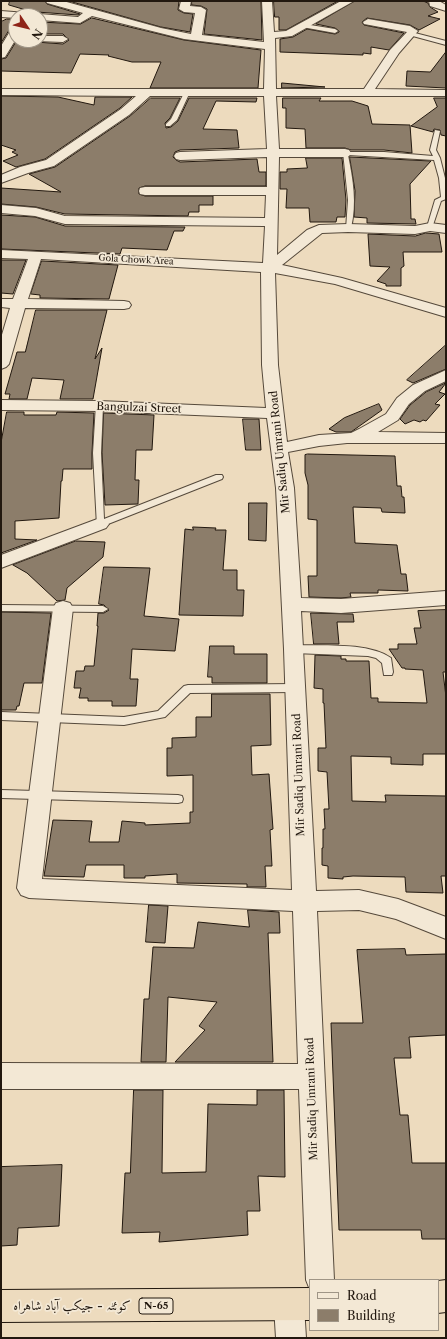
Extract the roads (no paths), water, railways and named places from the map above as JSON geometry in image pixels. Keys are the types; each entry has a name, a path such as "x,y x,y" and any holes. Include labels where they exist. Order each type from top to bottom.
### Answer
{"highway":[{"name":"کوئٹہ - جیکب آباد شاہراہ","path":"1,1306 300,1305"}],"street":[{"path":"52,1 160,31 196,38 270,40 288,34 349,1"},
{"path":"186,1 184,9 201,10 196,38"},
{"name":"Mir Sadiq Umrani Road","path":"267,1 270,40 270,93 274,191 269,270 270,365 279,449 285,488 294,649 303,902 320,1279"},
{"path":"434,1 434,4 446,8"},
{"path":"48,18 80,20 91,12"},
{"path":"367,93 394,52 413,31 410,29 368,22"},
{"path":"48,39 63,39"},
{"path":"1,55 8,42"},
{"path":"1,92 446,93"},
{"path":"1,179 24,170 50,163 125,112 147,92"},
{"path":"180,156 273,153 345,154"},
{"path":"145,191 274,191"},
{"path":"1,209 36,212 66,220 272,222"},
{"path":"269,270 312,233 319,229 348,228 415,230 430,227 446,229"},
{"name":"Gola Chowk Area","path":"1,254 301,272 333,279 446,314"},
{"path":"2,360 19,303 36,255"},
{"path":"1,303 124,305"},
{"path":"349,438 365,433 392,417 403,401 419,388 446,375"},
{"name":"Bangulzai Street","path":"1,405 99,406 276,413"},
{"path":"279,449 296,446 314,440 349,438 446,438"},
{"path":"1,562 100,524"},
{"path":"291,604 341,606 446,598"},
{"path":"63,608 29,888 303,902 359,900 398,909 446,928"},
{"path":"1,1076 312,1077"},
{"path":"291,1338 300,1305"}],"lane":[{"path":"304,26 335,31"},
{"path":"411,34 446,43"},
{"path":"168,125 174,120 187,92"},
{"path":"430,227 438,200 444,198 442,178 437,158 433,150 437,131"},
{"path":"348,228 352,214 352,192 345,154 384,154 437,158"},
{"path":"99,406 96,453 100,524 220,477"},
{"path":"1,608 103,609"},
{"path":"294,649 368,652 379,655 387,661 388,672"},
{"path":"1,716 49,717 69,720 124,721 160,714 188,689 296,688"},
{"path":"1,794 178,800"}]}
